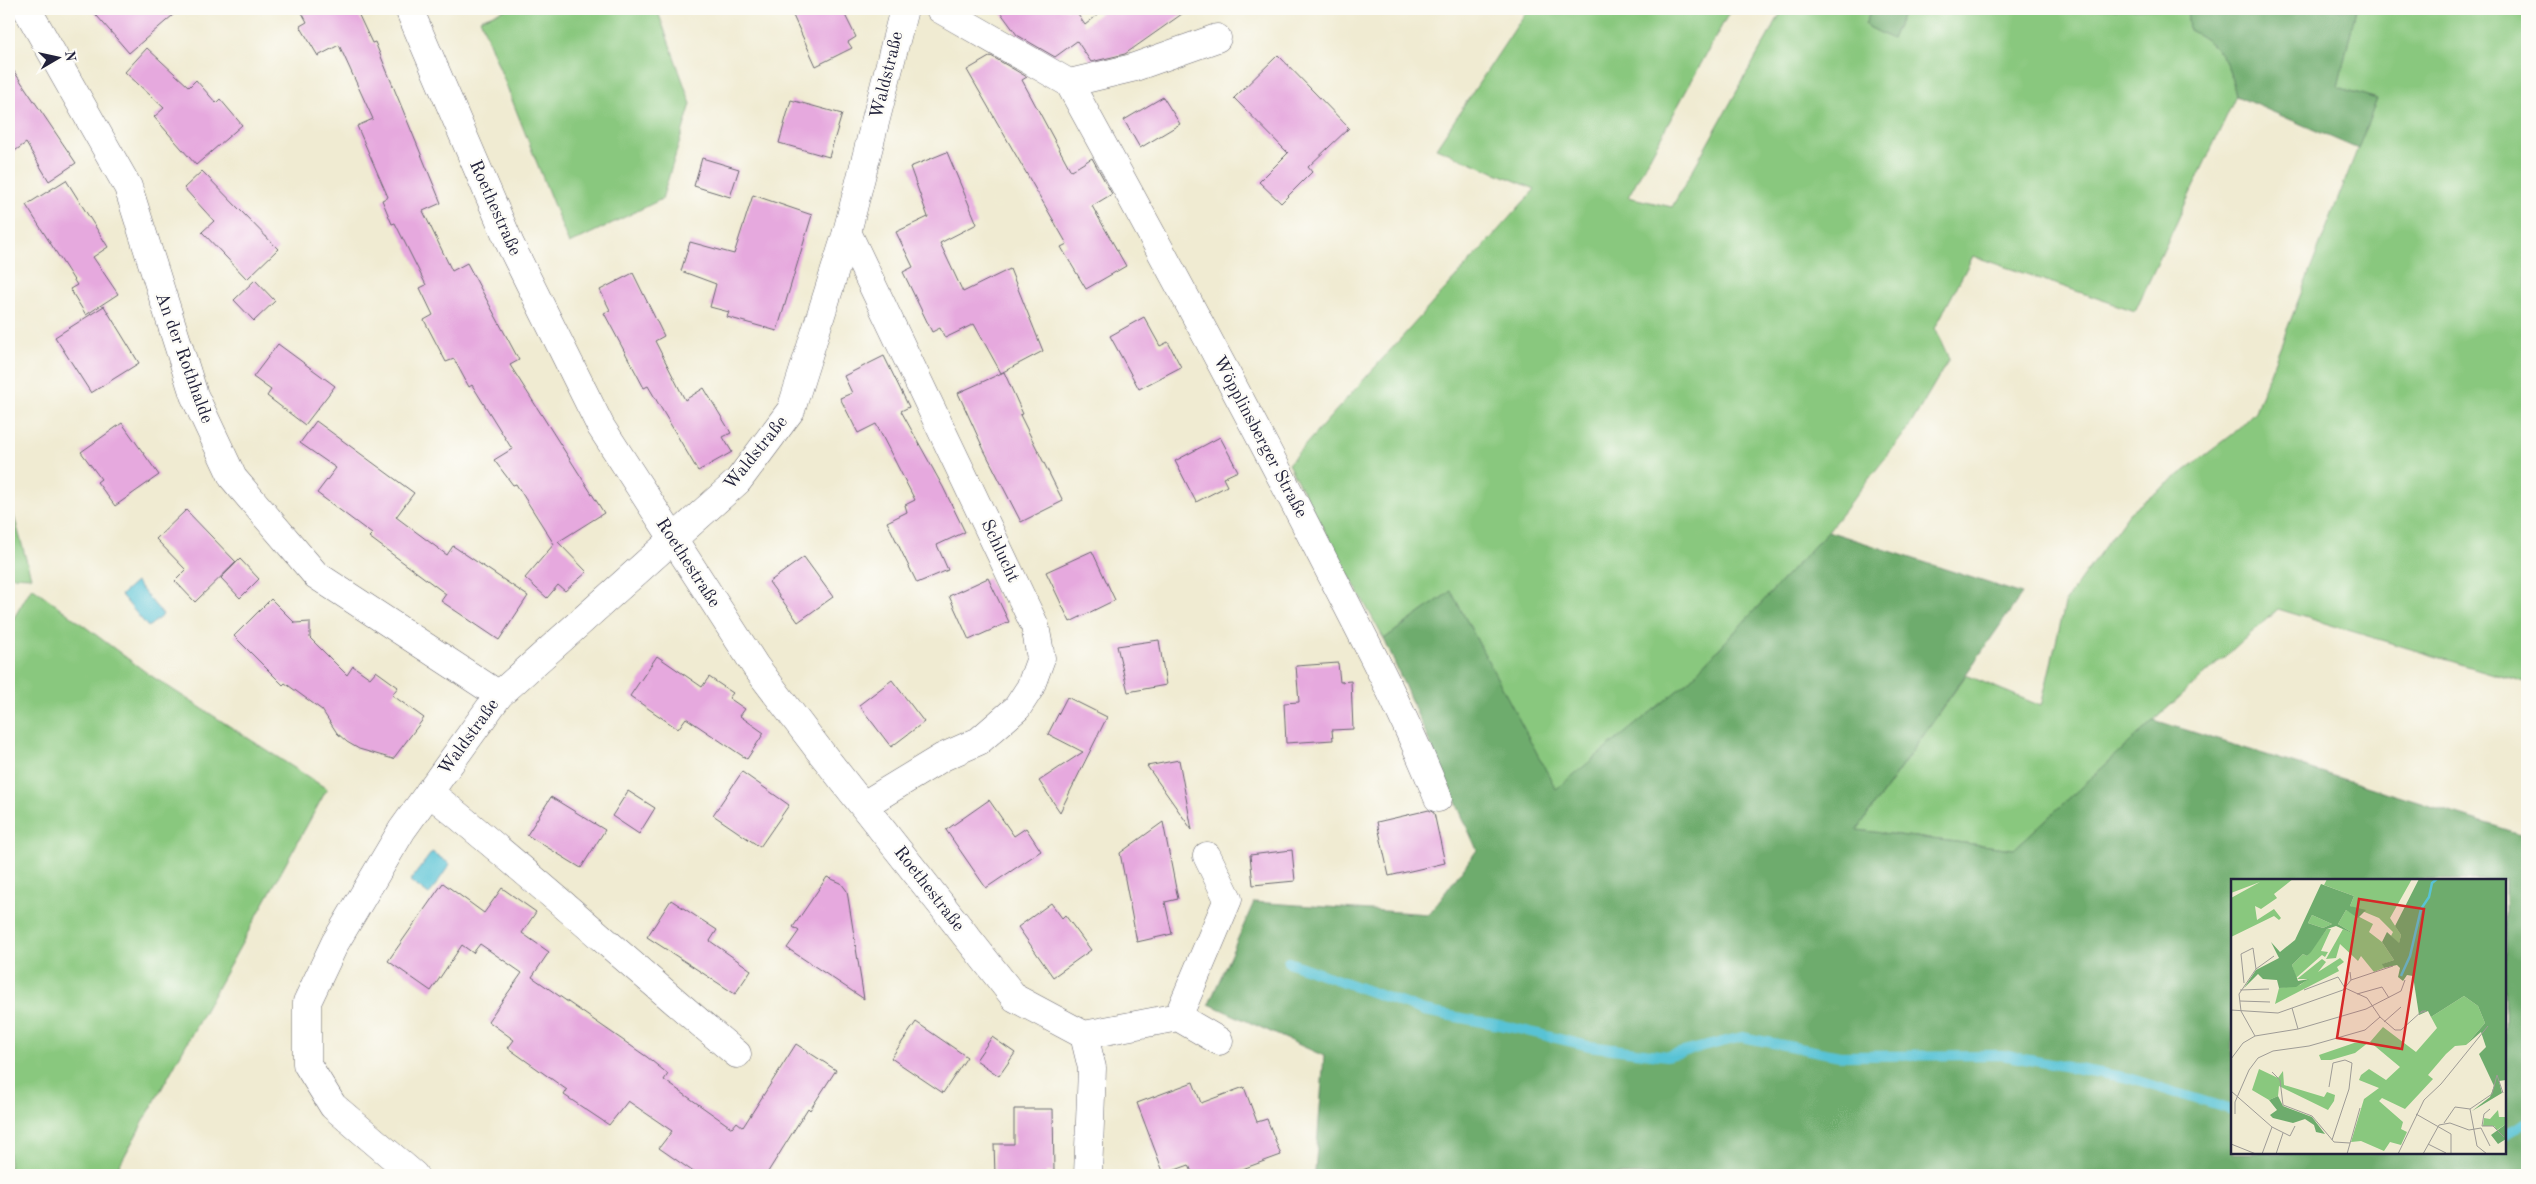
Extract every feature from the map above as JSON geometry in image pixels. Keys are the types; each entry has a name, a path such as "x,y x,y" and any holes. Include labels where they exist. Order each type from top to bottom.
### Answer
{"street":[{"name":"An der Rothhalde","path":"27,9 128,187 194,395 232,478 316,575 499,694"},
{"name":"Roethestraße","path":"409,9 510,244 601,427 672,540 756,667 1016,998 1084,1035"},
{"name":"Waldstraße","path":"414,1175 333,1106 307,1064 307,1002 335,943 402,830 499,694 738,481 791,410 848,232 904,9"},
{"path":"940,9 1070,83 1132,68 1217,38"},
{"name":"Wöpplinsberger Straße","path":"1070,83 1178,280 1289,492 1412,732 1438,798"},
{"name":"Schlucht","path":"848,232 1034,626 1041,658 1030,688 1017,708 979,740 943,756 864,805"},
{"name":"Waldstraße","path":"429,792 500,848 639,972 737,1054"},
{"path":"1178,1017 1228,899 1207,856"},
{"path":"1088,1175 1092,1068 1084,1035 1178,1017 1220,1041"}],"green space":[{"path":"507,9 657,9 691,104 662,199 569,244 480,19"},
{"path":"1528,9 1731,9 1628,197 1672,207 1783,9 1871,9 1865,25 1892,39 1905,9 2187,9 2189,30 2209,42 2222,56 2230,73 2236,96 2135,311 1973,256 1935,328 1949,359 1908,429 1828,531 1689,681 1556,790 1451,591 1384,639 1288,464 1535,189 1436,148"},
{"path":"1871,9 1905,9 1892,39 1865,25"},
{"path":"2187,9 2356,9 2338,87 2377,99 2358,149 2236,96 2230,73 2222,56 2209,42 2189,30"},
{"path":"2356,9 2527,9 2527,684 2278,609 2014,849 1857,830 1966,675 2041,706 2066,600 2129,513 2233,434 2255,411 2377,99 2338,87"},
{"path":"9,498 31,577 9,576"},
{"path":"1828,531 2022,594 1857,830 2014,849 2154,720 2527,836 2527,1175 1305,1175 1315,1172 1324,1056 1209,1004 1254,902 1429,914 1477,850 1384,639 1451,591 1556,789 1689,681"},
{"path":"32,587 147,673 327,789 114,1175 9,1175 9,626"}],"water":[{"path":"136,582 163,615 148,627 121,595"},
{"path":"432,852 450,864 429,895 410,881"}],"building":[{"path":"91,9 180,9 129,53"},
{"path":"300,9 356,9 372,43 375,42 441,203 423,211 452,271 467,263 519,360 510,365 604,513 558,542 587,572 565,591 558,585 547,598 525,578 554,544 516,484 513,485 494,460 512,449 472,385 469,387 454,359 446,362 424,320 433,315 420,288 426,285 395,223 392,224 382,200 388,197 357,126 373,119 339,45 318,56 300,26 307,22"},
{"path":"790,9 842,9 856,37 848,42 852,48 816,66"},
{"path":"998,9 1074,9 1085,25 1105,9 1189,9 1125,54 1091,62 1077,41 1055,57 1017,35"},
{"path":"147,48 189,87 196,80 216,103 220,99 242,125 196,165 154,117 164,108 125,72"},
{"path":"1278,55 1349,128 1308,167 1312,172 1281,203 1259,182 1288,153 1234,98"},
{"path":"991,56 1027,77 1022,80 1071,171 1092,158 1112,194 1092,206 1126,266 1086,289 1061,247 1067,244 967,70"},
{"path":"9,64 76,163 49,181 26,143 9,155"},
{"path":"1163,97 1180,124 1140,148 1124,120"},
{"path":"791,100 842,114 829,157 779,143"},
{"path":"947,152 977,224 940,243 963,292 1010,269 1043,351 1001,373 974,324 945,338 940,328 932,332 903,272 913,267 896,232 928,217 910,167"},
{"path":"702,158 739,169 730,197 694,186"},
{"path":"202,171 278,249 247,279 202,232 214,221 184,188"},
{"path":"66,180 108,247 93,257 118,294 86,315 70,289 77,285 26,205"},
{"path":"753,195 812,215 777,331 727,317 729,312 710,307 716,284 681,271 690,242 734,254"},
{"path":"633,273 664,336 655,341 685,400 704,388 731,433 723,437 732,452 698,471 648,386 644,388 604,313 610,310 600,290"},
{"path":"255,280 275,301 254,321 234,300"},
{"path":"104,306 139,363 91,393 55,337"},
{"path":"1144,317 1160,346 1168,342 1181,367 1139,389 1110,336"},
{"path":"278,344 335,386 305,425 267,396 271,390 253,377"},
{"path":"884,356 909,407 901,411 943,487 965,532 937,545 948,570 917,583 887,522 907,512 905,505 915,500 876,424 858,433 840,398 852,393 844,376"},
{"path":"1004,372 1023,414 1020,415 1063,501 1021,522 984,450 958,393"},
{"path":"316,421 414,493 396,517 447,555 453,546 528,596 499,640 441,601 446,594 369,537 372,534 317,493 336,468 300,443"},
{"path":"122,423 159,475 115,506 97,482 101,479 81,452"},
{"path":"1220,437 1238,471 1223,478 1227,486 1196,502 1175,461"},
{"path":"186,510 236,562 195,602 175,581 186,570 156,539"},
{"path":"1092,551 1115,600 1070,622 1046,572"},
{"path":"804,557 833,597 798,622 769,582"},
{"path":"240,559 259,579 240,598 221,578"},
{"path":"988,578 1009,622 969,640 949,596"},
{"path":"271,599 295,623 310,622 310,638 347,675 353,666 370,678 376,671 398,687 392,695 424,718 393,759 359,749 347,742 337,733 322,710 285,683 283,685 234,636"},
{"path":"1159,640 1166,685 1128,692 1117,646"},
{"path":"657,656 702,687 709,677 733,693 729,698 745,709 740,716 764,733 747,759 686,718 678,729 630,696"},
{"path":"1338,663 1340,682 1351,681 1353,729 1332,730 1333,740 1286,743 1284,703 1299,702 1296,666"},
{"path":"892,680 924,722 891,747 859,705"},
{"path":"1067,697 1107,717 1060,812 1039,781 1083,752 1048,734"},
{"path":"1179,760 1192,830 1147,766"},
{"path":"742,772 789,805 760,847 713,815"},
{"path":"628,791 655,808 639,834 612,816"},
{"path":"551,797 605,830 581,868 527,835"},
{"path":"989,800 1014,836 1026,828 1041,851 986,888 946,830"},
{"path":"1429,810 1434,813 1445,863 1389,876 1377,822"},
{"path":"1163,822 1178,899 1165,902 1172,934 1137,942 1120,853"},
{"path":"1292,850 1295,881 1253,885 1250,855"},
{"path":"827,877 841,883 847,891 864,999 787,948 799,931 793,927"},
{"path":"443,883 484,913 502,888 536,912 522,933 549,952 532,977 647,1057 668,1074 664,1080 732,1128 737,1122 743,1127 796,1044 836,1070 810,1110 808,1108 766,1175 698,1175 659,1148 672,1131 628,1101 609,1125 564,1095 567,1090 508,1048 514,1040 488,1021 522,973 480,944 473,953 462,945 431,991 388,961"},
{"path":"671,900 717,930 710,941 751,970 735,994 647,937"},
{"path":"1051,903 1062,918 1065,915 1091,950 1053,977 1018,927"},
{"path":"916,1022 967,1057 943,1093 891,1058"},
{"path":"992,1037 1015,1053 999,1076 976,1060"},
{"path":"1193,1082 1201,1103 1244,1087 1257,1122 1267,1119 1281,1155 1226,1175 1193,1175 1189,1165 1164,1174 1137,1103"},
{"path":"1014,1109 1053,1109 1054,1172 1046,1172 1046,1175 995,1175 994,1144 1014,1144"}],"waterway":[{"path":"1288,962 1424,1011 1510,1027 1589,1046 1667,1056 1742,1037 1840,1056 2002,1055 2128,1078 2231,1110"},
{"path":"2506,1133 2527,1122"}]}
